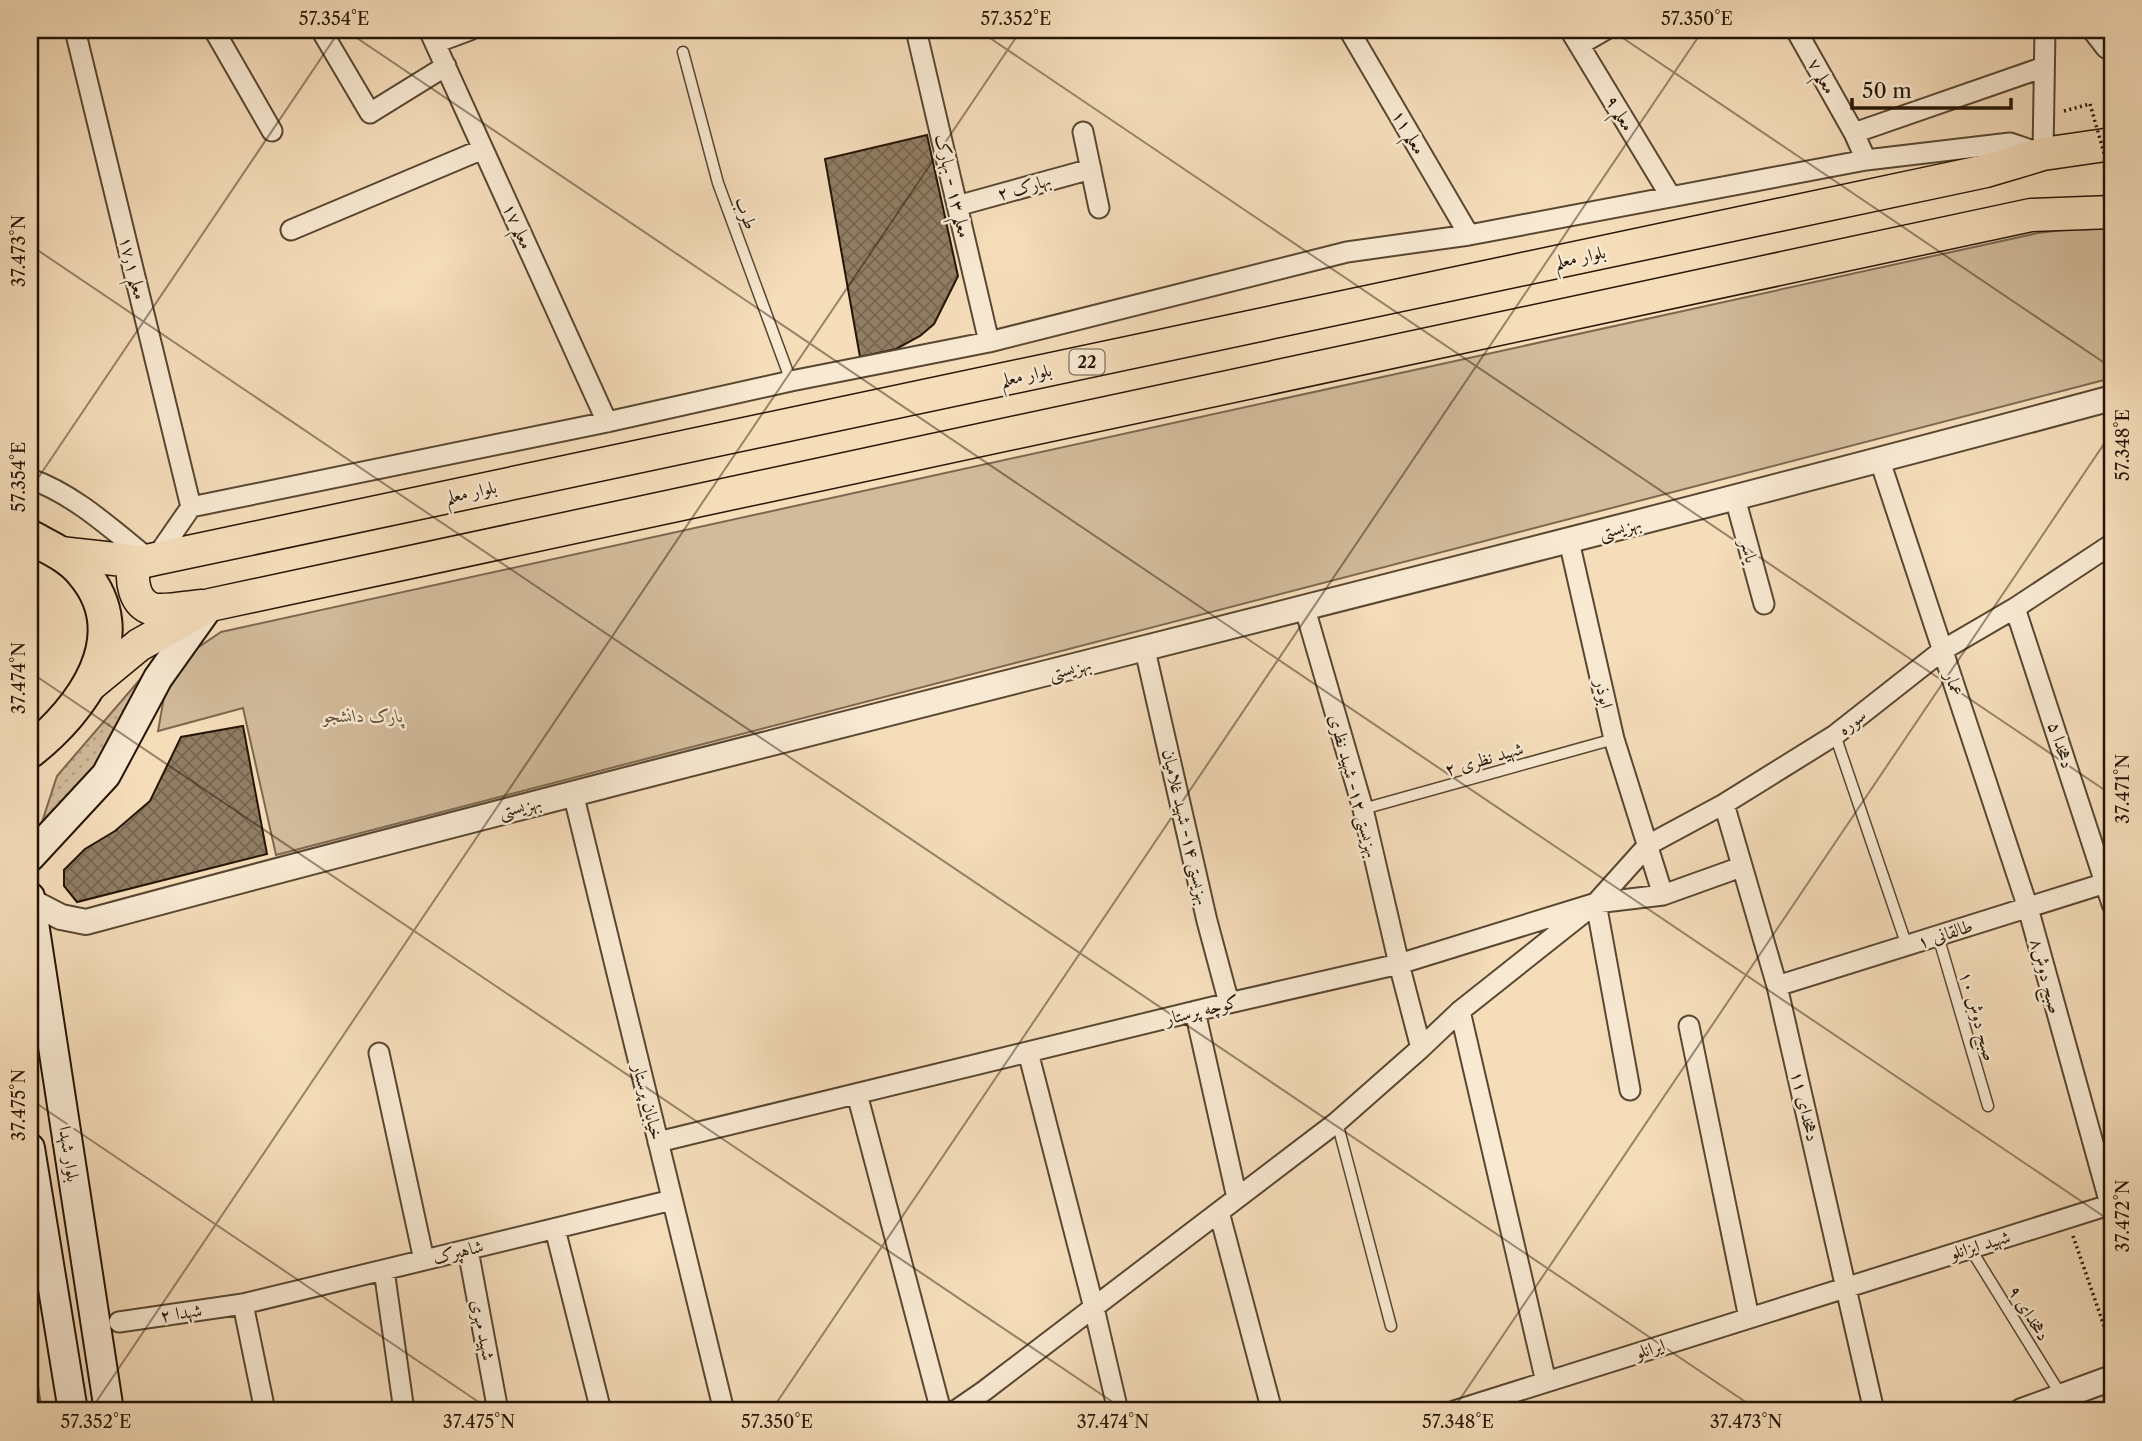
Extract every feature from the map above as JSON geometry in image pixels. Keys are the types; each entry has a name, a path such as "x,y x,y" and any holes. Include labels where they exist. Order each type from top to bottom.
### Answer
{"highway":[{"path":"30,537 60,553 83,572 100,599 106,630 102,661 88,687 46,738 30,751"}],"main road":[{"name":"بلوار معلم","path":"60,553 149,560 1986,172 2043,154 2112,144"},
{"path":"149,560 134,566 132,576 137,596 144,604 153,609 211,605 2031,215 2112,212"},
{"path":"88,687 139,645 211,605"},
{"path":"30,857 106,775 158,678 211,605"},
{"name":"بلوار شهدا","path":"30,899 109,1411"},
{"path":"30,1148 73,1411"}],"street":[{"name":"معلم ۱۷٫۱","path":"75,30 191,507"},
{"path":"214,30 272,131"},
{"path":"321,30 370,113 446,66"},
{"path":"432,36 470,30"},
{"name":"معلم ۱۳ - بهارک","path":"916,30 989,342"},
{"name":"معلم ۱۱","path":"1349,30 1469,235"},
{"path":"1574,37 1605,30"},
{"name":"معلم ۷","path":"1796,30 1854,133 1866,160"},
{"path":"30,479 43,483 96,517 149,560 191,507 989,342 1347,252 1469,235 1866,160 2010,143 2043,154 2045,30"},
{"path":"2092,30 2106,48 2112,51"},
{"name":"معلم ۱۷","path":"432,36 607,422"},
{"name":"معلم ۹","path":"1574,37 1671,197"},
{"path":"1854,133 2043,66"},
{"path":"1083,132 1099,208"},
{"path":"291,230 483,149"},
{"name":"بهارک ۲","path":"957,206 1091,169"},
{"name":"بهزیستی","path":"30,899 61,917 86,922 573,793 1305,609 1880,461 2112,398"},
{"name":"عمار","path":"1880,461 2028,908"},
{"name":"یاسر","path":"1735,498 1764,604"},
{"name":"ابوذر","path":"1569,541 1615,739 1664,895"},
{"name":"سوره","path":"955,1411 1337,1122 1461,1011 1596,903 1648,845 1724,804 1835,735 1943,650 2015,608 2112,544"},
{"name":"دهخدا ۵","path":"2015,608 2109,882 2112,904"},
{"name":"بهزیستی ۱۲- شهید نظری","path":"1305,609 1363,809 1421,1048"},
{"name":"بهزیستی ۱۴- شهید غلامیان","path":"1145,650 1207,921 1229,1003"},
{"name":"خیابان پرستار","path":"573,793 724,1411"},
{"name":"دهخدای ۱۱","path":"1724,804 1777,986 1874,1411"},
{"name":"کوچه پرستار","path":"658,1142 1399,964 1596,903 1664,895 1741,867"},
{"name":"طالقانی ۱","path":"1777,986 2109,882"},
{"path":"1596,903 1630,1090"},
{"name":"صبح دوش۸","path":"2028,908 2111,1204"},
{"path":"1195,1011 1237,1198"},
{"path":"1461,1011 1546,1382"},
{"path":"1689,1026 1749,1318"},
{"path":"1028,1052 1118,1411"},
{"path":"379,1054 424,1261"},
{"path":"857,1094 941,1411"},
{"name":"شاهپرک","path":"243,1304 672,1200"},
{"name":"شهید ایزانلو","path":"1847,1287 2111,1204"},
{"path":"1219,1212 1272,1411"},
{"path":"555,1229 601,1411"},
{"name":"شهید مهری","path":"468,1250 498,1411"},
{"path":"384,1270 404,1411"},
{"name":"ایرانلو","path":"1454,1411 1503,1404 1546,1382 1847,1287"},
{"path":"243,1304 265,1411"},
{"name":"شهدا ۲","path":"119,1322 243,1304"},
{"path":"2022,1411 2067,1403 2112,1378"},
{"path":"984,1391 989,1411"}],"lane":[{"name":"طرب","path":"683,52 718,183 791,381"},
{"path":"1835,735 1907,946"},
{"name":"شهید نظری ۲","path":"1363,809 1615,739"},
{"name":"صبح دوش ۱۰","path":"1938,936 1988,1105"},
{"path":"1337,1122 1391,1326"},
{"name":"دهخدای ۹","path":"1970,1248 2067,1403"}],"path":[{"path":"2060,112 2090,104 2112,181"},
{"path":"2067,1218 2112,1349"},
{"path":"30,1394 33,1411"}],"green space":[{"name":"پارک دانشجو","path":"2112,224 2112,378 276,855 243,708 158,731 166,686 193,651 221,632 2038,233"},
{"path":"149,669 109,752 41,825 57,776"},
{"path":"30,1337 42,1411 30,1411"}],"building":[{"path":"927,135 958,276 934,324 920,336 896,349 860,357 825,159"},
{"path":"243,726 267,854 77,902 64,886 64,870 85,849 115,831 150,801 181,737"}]}
